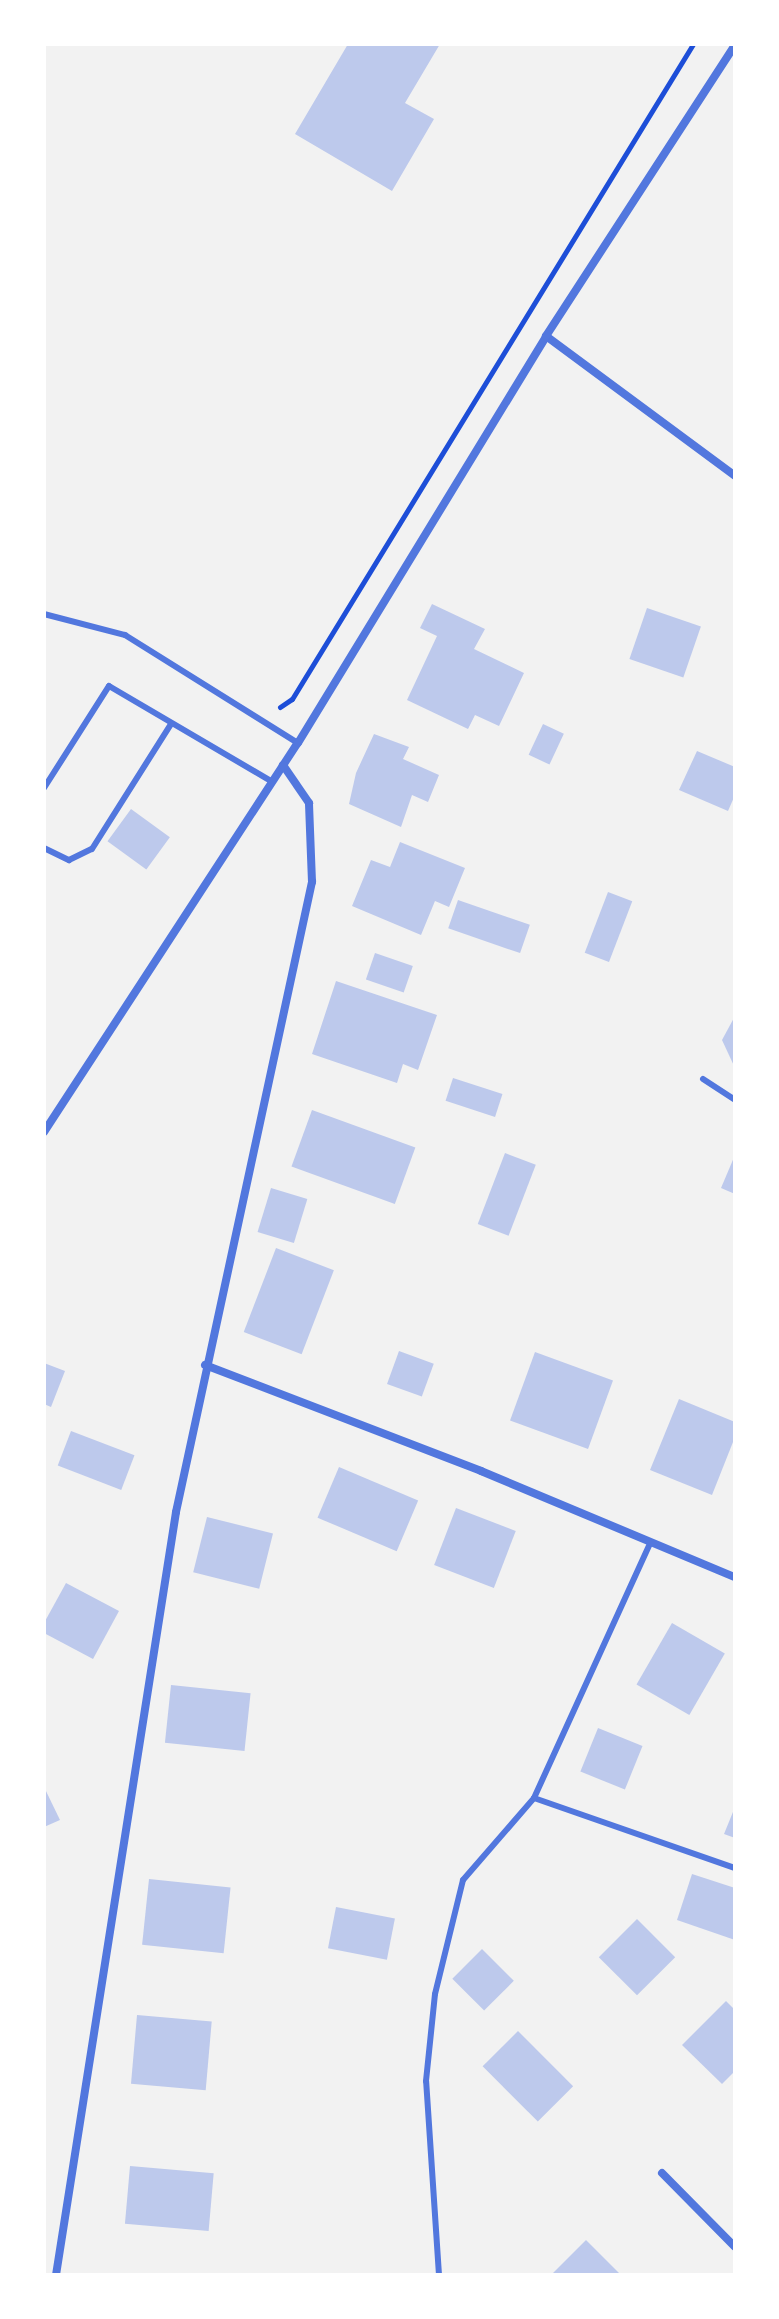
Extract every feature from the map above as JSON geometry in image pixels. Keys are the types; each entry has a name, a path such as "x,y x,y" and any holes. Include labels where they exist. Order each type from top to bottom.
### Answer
{"street":[{"path":"44,1132 298,743 546,336 735,45"},
{"path":"546,336 735,476"},
{"path":"56,2275 168,1559 205,1365 312,882 309,803 283,765"},
{"path":"205,1365 735,1577"},
{"path":"662,2173 735,2247"}],"lane":[{"path":"44,614 125,635 298,743"},
{"path":"44,788 109,686 271,781"},
{"path":"44,848 69,860 92,849 171,724"},
{"path":"703,1079 735,1100"},
{"path":"439,2275 426,2081 448,1923 463,1880 534,1798 650,1543"},
{"path":"534,1798 735,1868"}],"path":[{"path":"275,711 292,699 693,44"}],"building":[{"path":"348,44 440,44 405,103 434,119 392,191 295,134"},
{"path":"432,604 485,629 474,649 524,673 499,726 475,715 468,729 407,700 437,636 420,628"},
{"path":"647,608 701,627 683,678 629,659"},
{"path":"543,724 564,734 549,765 529,755"},
{"path":"374,734 409,747 403,759 439,775 428,802 412,795 401,827 349,804 356,773"},
{"path":"697,751 735,767 735,795 728,811 679,790"},
{"path":"131,809 170,837 146,870 107,841"},
{"path":"400,842 465,868 449,907 435,901 421,935 352,906 371,860 390,867"},
{"path":"608,892 632,901 609,962 585,953"},
{"path":"458,900 530,925 520,953 448,928"},
{"path":"375,953 413,966 404,992 366,979"},
{"path":"336,981 437,1015 418,1070 403,1064 397,1083 312,1054"},
{"path":"735,1016 735,1068 722,1040"},
{"path":"453,1078 502,1094 495,1117 446,1101"},
{"path":"312,1110 415,1148 395,1204 291,1166"},
{"path":"505,1153 536,1165 509,1236 478,1224"},
{"path":"735,1155 735,1194 721,1188"},
{"path":"271,1188 307,1199 294,1243 258,1232"},
{"path":"276,1248 334,1270 302,1354 244,1332"},
{"path":"399,1351 434,1364 422,1397 387,1384"},
{"path":"535,1352 613,1380 588,1449 510,1421"},
{"path":"44,1363 65,1371 51,1407 44,1404"},
{"path":"679,1399 735,1422 735,1437 712,1495 650,1470"},
{"path":"71,1431 134,1455 121,1490 58,1466"},
{"path":"339,1467 418,1501 397,1551 318,1518"},
{"path":"456,1508 516,1531 494,1588 434,1565"},
{"path":"207,1517 273,1533 259,1589 193,1572"},
{"path":"66,1583 119,1611 93,1659 44,1633 44,1623"},
{"path":"672,1623 725,1654 689,1715 636,1684"},
{"path":"171,1685 251,1693 244,1751 165,1743"},
{"path":"598,1728 643,1746 625,1790 580,1772"},
{"path":"44,1787 60,1820 44,1827"},
{"path":"735,1807 735,1838 724,1834"},
{"path":"692,1874 735,1888 735,1940 677,1920"},
{"path":"149,1879 231,1888 224,1953 142,1945"},
{"path":"336,1907 395,1918 387,1960 328,1948"},
{"path":"637,1919 675,1957 637,1995 599,1957"},
{"path":"482,1949 514,1981 484,2011 452,1979"},
{"path":"726,2001 735,2010 735,2071 722,2084 682,2045"},
{"path":"137,2015 212,2022 206,2090 131,2084"},
{"path":"518,2031 573,2086 538,2122 483,2066"},
{"path":"130,2166 214,2173 209,2231 125,2224"},
{"path":"586,2240 621,2275 551,2275"}]}
